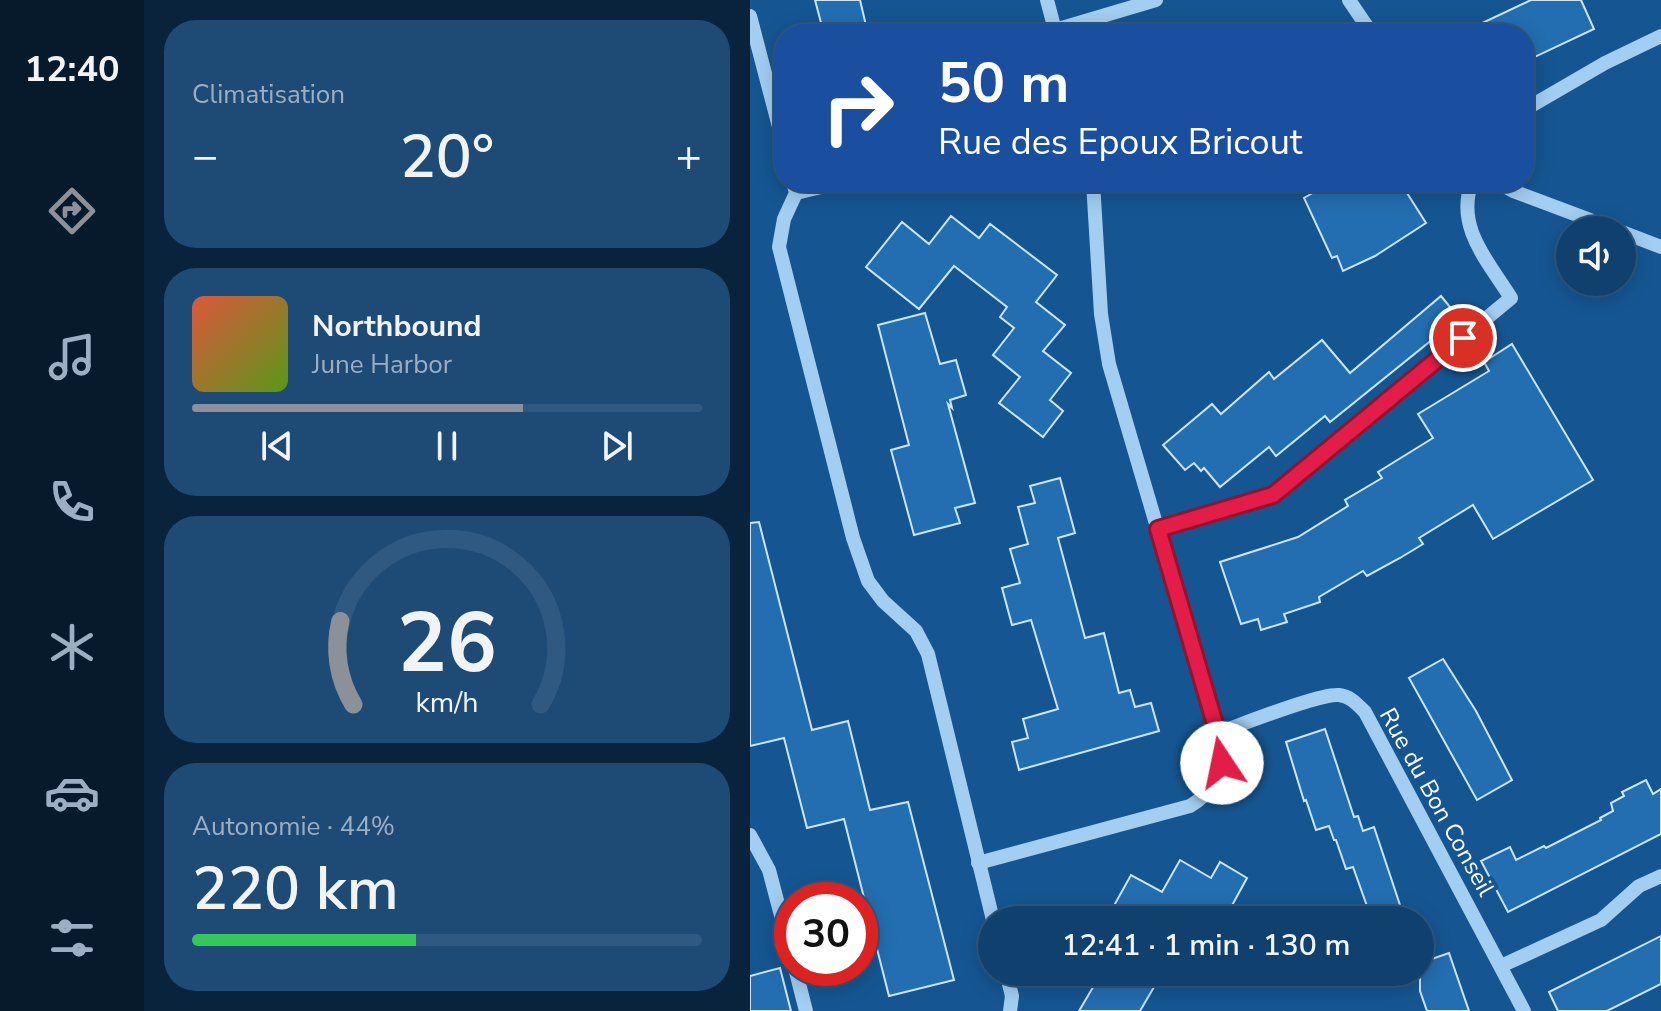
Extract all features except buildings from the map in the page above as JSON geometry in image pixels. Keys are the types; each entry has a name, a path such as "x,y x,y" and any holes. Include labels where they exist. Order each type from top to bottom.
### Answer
{"street":[{"path":"1047,0 1054,24"},
{"path":"1081,24 1156,0"},
{"path":"1349,0 1365,24"},
{"path":"750,16 754,52 774,115"},
{"path":"1534,104 1605,63 1661,36"},
{"path":"794,192 779,247 853,538 868,581 883,601 916,631 928,654 989,906"},
{"path":"978,863 1190,806 1210,790 1222,763 1222,748 1109,364 1101,314 1094,192"},
{"path":"1158,529 1273,495 1511,298 1469,229 1466,213 1470,192"},
{"path":"1516,192 1580,216"},
{"path":"1636,237 1661,247"},
{"name":"Rue du Bon Conseil","path":"1217,733 1325,696 1336,694 1356,702 1365,712 1524,1011"},
{"path":"750,835 769,870 774,889"},
{"path":"1501,966 1601,920 1639,886 1661,876"},
{"path":"800,986 806,1011"},
{"path":"1010,986 1010,1011"}],"route":[{"path":"1222,763 1222,748 1158,529 1273,495 1463,338"}]}
